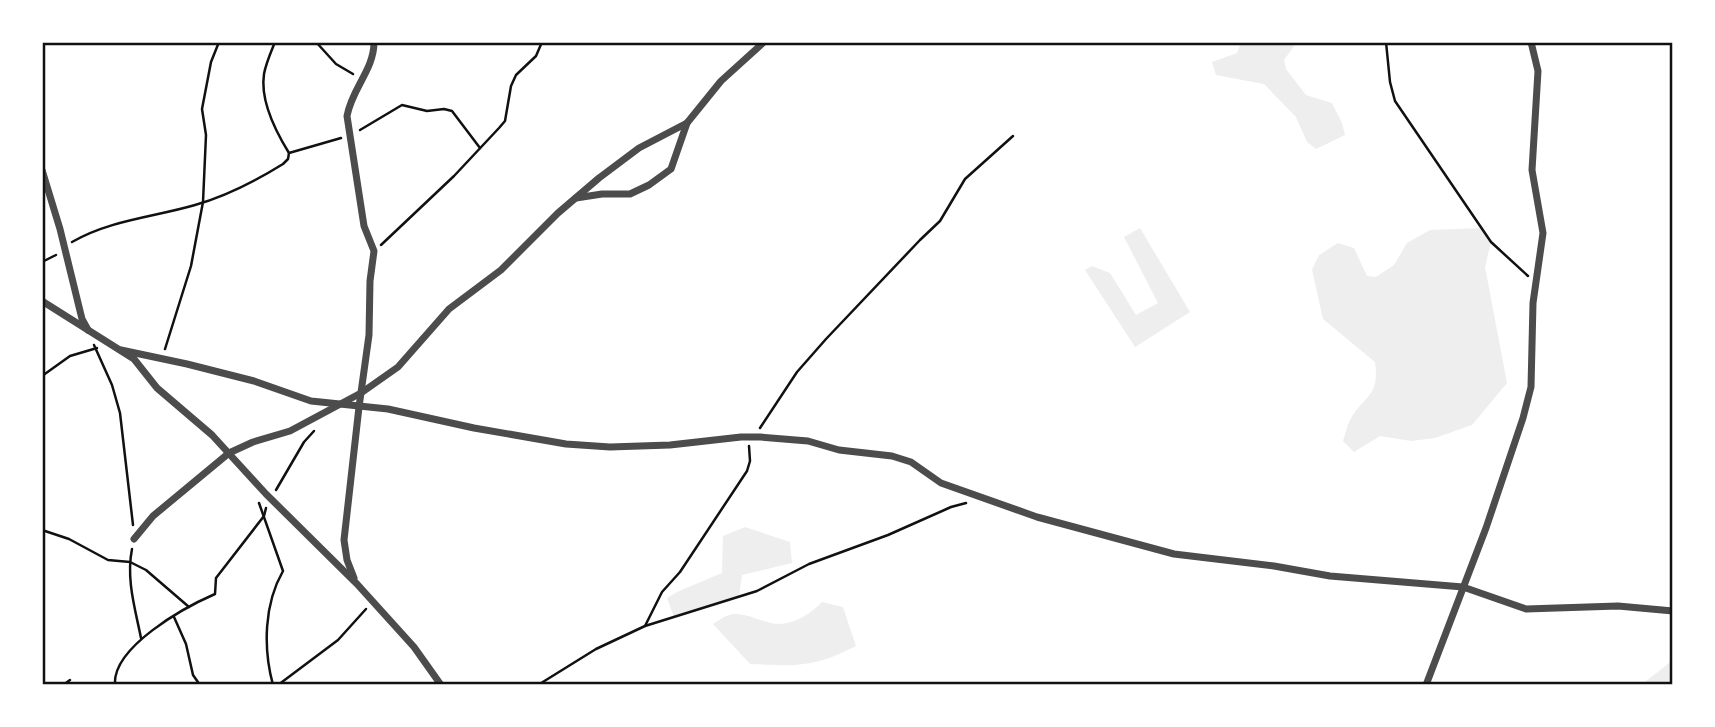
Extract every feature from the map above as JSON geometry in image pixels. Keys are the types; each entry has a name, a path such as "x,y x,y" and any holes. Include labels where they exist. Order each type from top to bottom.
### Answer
{"street":[{"path":"357,584 347,560 344,540 369,335 370,281 374,251 364,226 347,116 350,100 369,67 374,42"},
{"path":"575,198 601,194 630,194 649,185 671,169 687,123 722,80 764,42"},
{"path":"1426,685 1486,528 1531,387 1533,303 1543,233 1532,170 1538,71 1531,42"},
{"path":"134,540 153,516 229,453 253,442 290,431 361,393 398,367 449,309 501,270 575,198 639,148 687,123"},
{"path":"42,170 82,319 88,330"},
{"path":"42,301 142,366 157,388 212,435 270,498 357,584 414,647 441,685"},
{"path":"121,350 254,381 311,401 388,409 474,428 577,445 670,445 755,437 807,441 839,450 892,456 911,462 941,483 1037,517 1174,554 1330,576 1463,587 1526,608 1618,606 1673,611"}],"path":[{"path":"162,359 191,266 203,202 206,135 202,109 211,62 219,42"},
{"path":"42,262 85,234 237,191 283,164 289,153 275,127 264,89 264,76 275,42"},
{"path":"316,42 336,64 353,74 360,82"},
{"path":"374,251 505,121 511,86 516,75 536,56 542,42"},
{"path":"1386,42 1395,101 1491,242 1537,285"},
{"path":"289,153 349,135 402,105 427,111 452,111 480,148"},
{"path":"645,626 662,592 680,572 747,471 750,461 749,447 797,372 825,339 940,221 965,179 1013,136"},
{"path":"88,330 98,348 120,413 134,540 130,582 141,638"},
{"path":"42,376 70,356 98,348"},
{"path":"115,685 114,678 124,658 141,638 189,607 215,594 216,578 264,516 270,498 285,478 304,442 320,423"},
{"path":"538,685 596,649 645,626 757,591 809,564 888,535 951,507 986,499"},
{"path":"260,503 283,571 271,596 267,640 269,670 275,685 338,640 372,601"},
{"path":"42,530 69,539 108,560 130,562 146,570 189,607"},
{"path":"174,617 186,644 193,675 200,685"},
{"path":"63,685 70,680"},
{"path":"1669,685 1673,680"}],"shaded area":[{"path":"1241,42 1297,42 1284,60 1286,69 1306,95 1332,103 1345,135 1316,149 1307,142 1296,117 1264,84 1216,75 1212,62 1237,53"},
{"path":"1140,228 1190,312 1135,347 1085,270 1092,266 1110,273 1136,315 1158,303 1124,237"},
{"path":"1482,228 1491,242 1485,267 1507,383 1472,425 1435,438 1411,441 1380,436 1354,452 1343,441 1350,420 1373,389 1375,362 1323,319 1312,270 1319,255 1338,243 1354,248 1367,276 1376,277 1394,265 1407,243 1430,230"},
{"path":"745,527 790,542 792,563 742,575 739,597 674,617 667,598 722,573 723,536"},
{"path":"822,602 843,607 856,646 816,662 793,665 750,664 713,624 733,614 782,624 804,616"},
{"path":"1673,660 1673,685 1641,685"}]}
